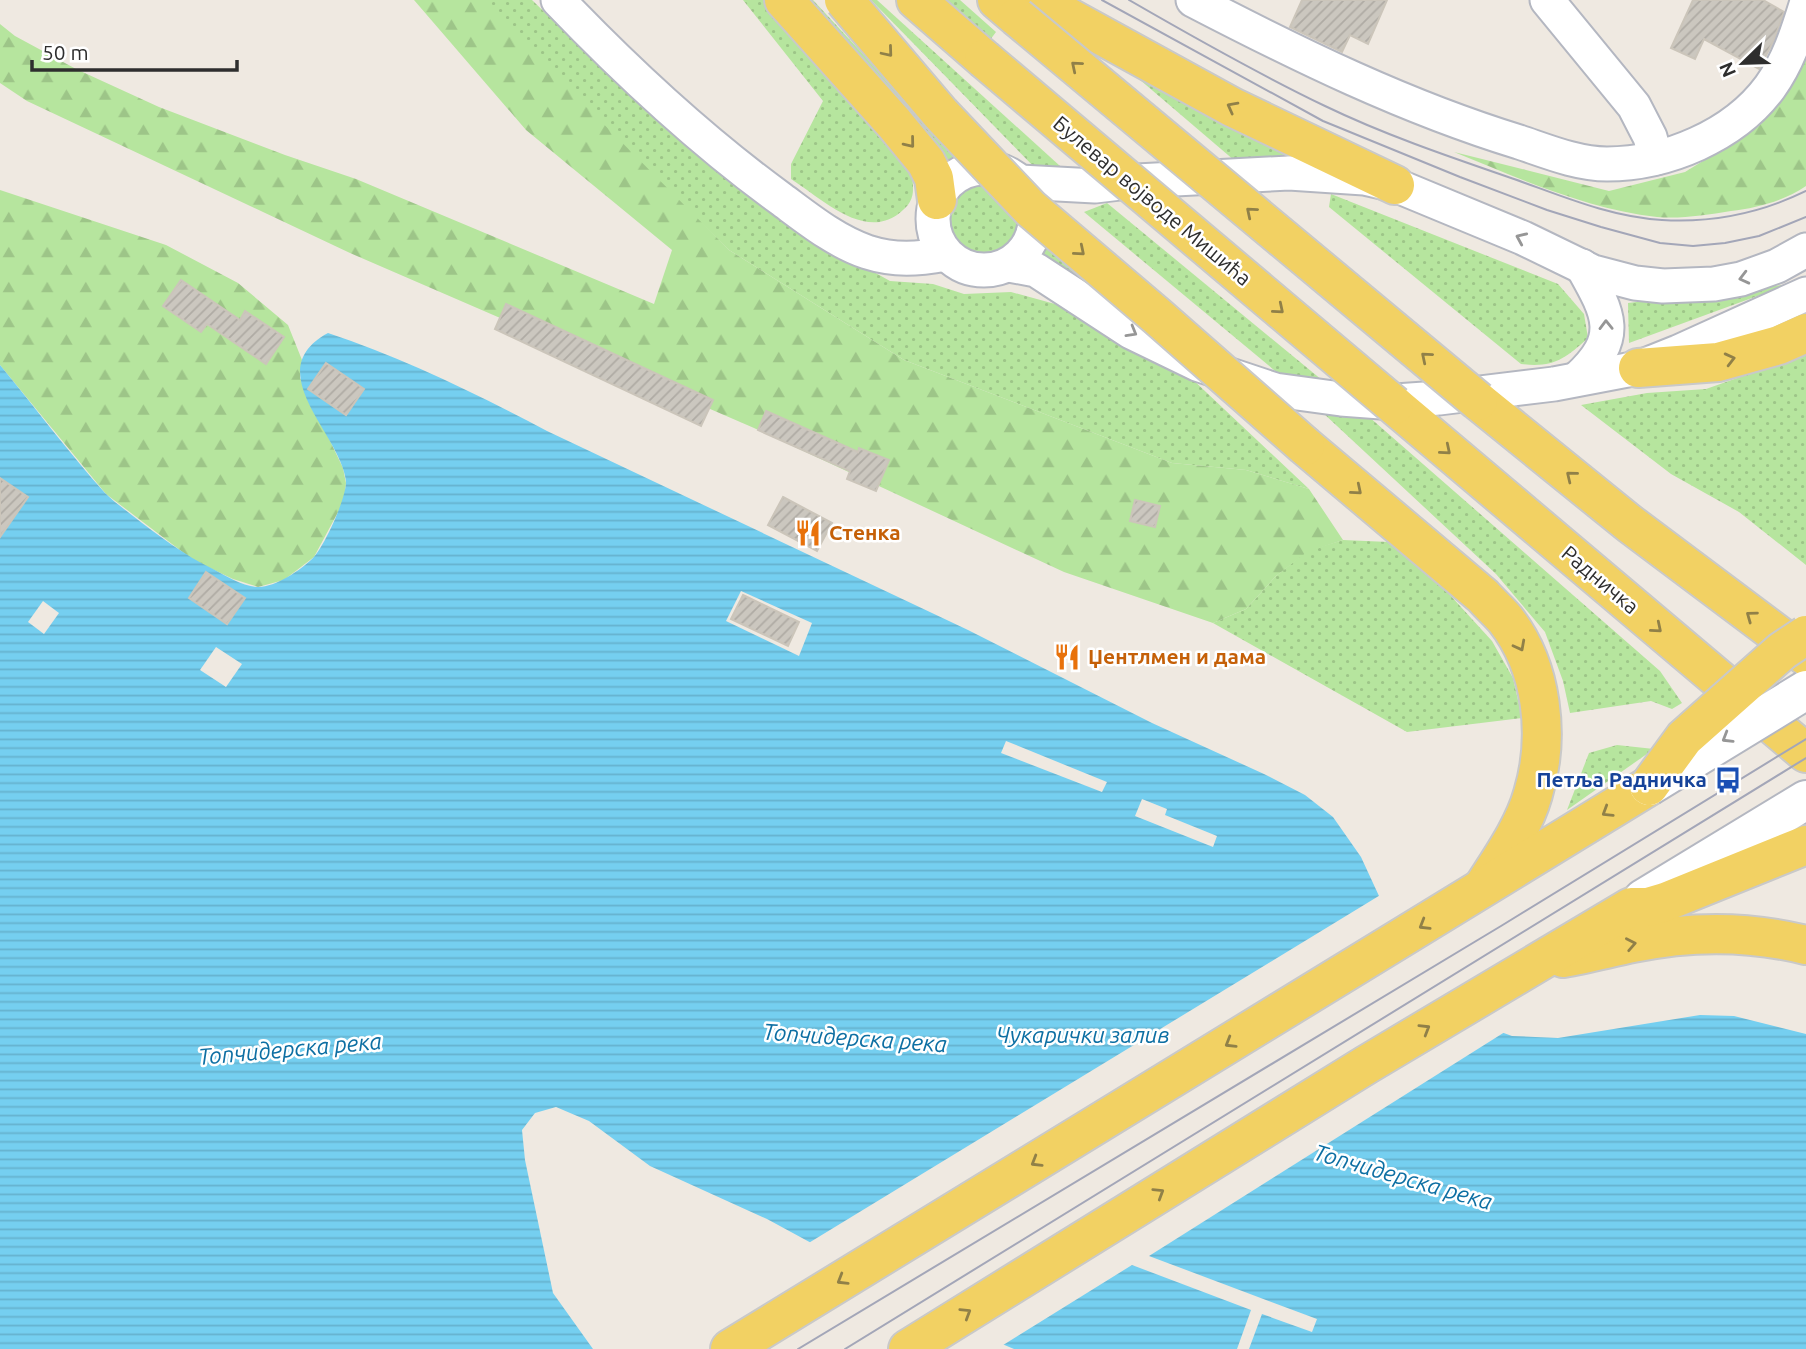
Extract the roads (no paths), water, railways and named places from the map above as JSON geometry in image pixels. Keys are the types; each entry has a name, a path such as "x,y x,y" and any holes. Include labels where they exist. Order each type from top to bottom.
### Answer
{"main road":[{"path":"784,0 894,122 926,163 934,178 935,211"},
{"path":"844,0 941,114 1030,208 1248,398 1482,596 1506,620 1523,648 1535,679 1541,707 1539,767 1533,796 1523,818 1482,889"},
{"name":"Булевар војводе Мишића","path":"916,0 1394,405"},
{"path":"1017,6 1395,185"},
{"path":"1017,6 1483,397 1630,524 1806,656"},
{"path":"1638,368 1718,362 1779,345 1806,333"},
{"name":"Радничка","path":"1394,405 1806,753"},
{"path":"1649,786 1684,738 1773,659 1806,635"},
{"path":"730,1349 1806,690"},
{"path":"908,1349 1540,960 1806,800"},
{"path":"1631,906 1648,907 1665,902 1806,845"},
{"path":"1540,960 1691,934 1779,938 1806,945"}],"street":[{"path":"558,0 633,76 753,179 816,225 850,246 869,253 900,259 946,254"},
{"path":"1193,0 1357,81 1457,123 1578,159 1605,164 1656,158 1696,144 1716,133 1754,104 1769,89 1786,60 1806,5"},
{"path":"1547,0 1634,106 1646,128 1656,158"},
{"path":"869,253 900,243 935,211 944,188 954,178 981,168 1009,174 1029,193 1034,205 1035,230 1030,244 1021,256 1009,265 996,270 969,269 946,254 939,244 935,211"},
{"path":"1020,183 1096,186 1249,174 1317,174 1364,178 1395,185 1595,271 1635,284 1714,284 1756,274 1806,250"},
{"path":"1035,230 1059,204 1096,186"},
{"path":"1009,265 1036,271 1131,331 1165,350 1208,368 1275,390 1341,400 1483,397 1638,368 1806,294"},
{"path":"1566,382 1602,351 1607,327 1595,271"}],"water":[{"name":"Чукарички залив","path":"328,333 412,365 467,390 547,431 968,630 1152,723 1305,795 1333,817 1361,857 1385,909 1440,995 1468,1020 1512,1036 1558,1038 1700,1015 1734,1016 1806,1034 1806,1349 1014,1349 983,1336 767,1219 650,1166 589,1121 556,1107 535,1113 522,1130 525,1160 553,1293 593,1349 0,1349 0,365 78,462 115,502 192,558 240,583 264,587 287,577 313,558 323,544 343,498 346,481 341,463 309,404 302,384 301,366 308,348"}],"tram line":[{"path":"1102,0 1323,121 1460,177 1601,227 1660,243 1693,246 1759,236 1806,217"},
{"path":"1129,0 1250,68 1348,117 1442,154 1605,210 1643,218 1699,220 1754,211 1806,191"},
{"path":"798,1349 1806,739"},
{"path":"845,1349 1806,758"}],"place":[{"name":"Стенка","path":"808,533"},
{"name":"Џентлмен и дама","path":"1067,657"},
{"name":"Петља Радничка","path":"1728,780"}],"water label":[{"name":"Топчидерска река","path":"855,1038"},
{"name":"Топчидерска река","path":"290,1049"},
{"name":"Топчидерска река","path":"1403,1177"}]}
